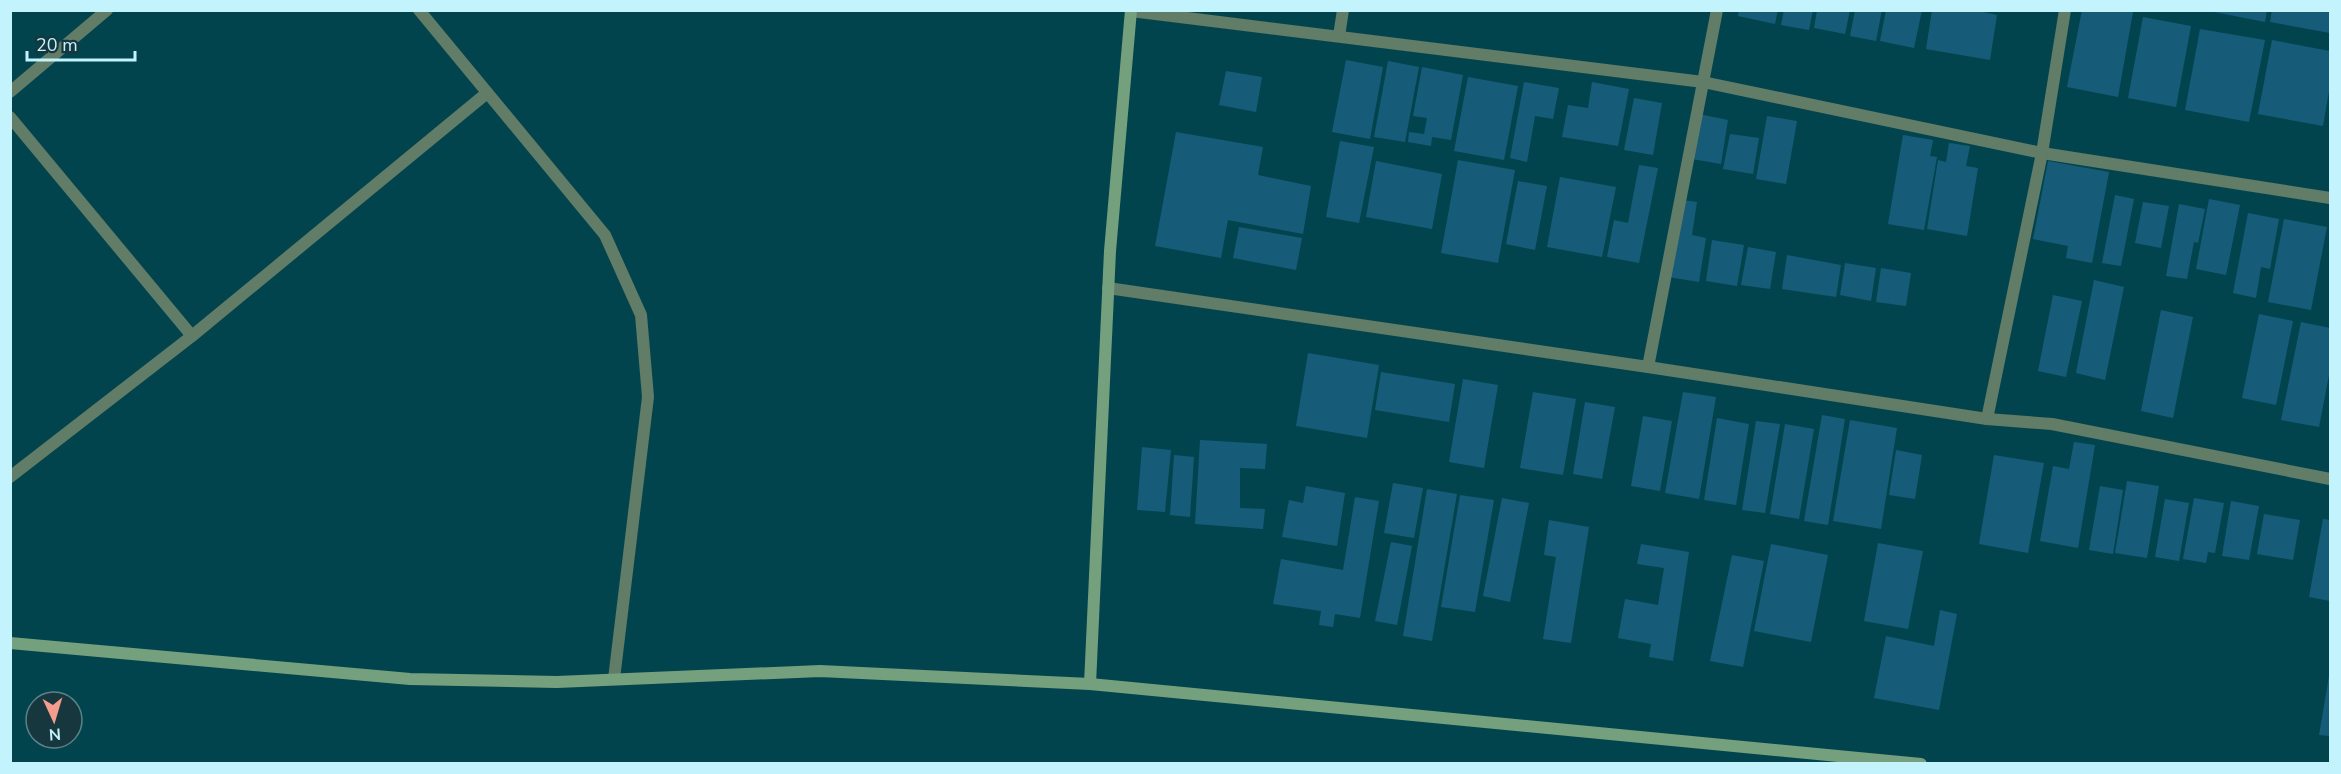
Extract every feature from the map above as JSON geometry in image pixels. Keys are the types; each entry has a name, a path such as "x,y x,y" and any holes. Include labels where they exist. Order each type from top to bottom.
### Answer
{"main road":[{"path":"1090,684 1108,288 1131,11"},
{"path":"10,643 411,679 557,681 820,671 1090,684 1922,764"}],"street":[{"path":"10,92 107,10"},
{"path":"419,10 605,235 641,315 648,397 614,679"},
{"path":"1338,36 1343,10"},
{"path":"1648,367 1717,10"},
{"path":"1987,419 2042,153 2065,10"},
{"path":"1131,11 1703,82 2042,153 2331,198"},
{"path":"10,477 192,336 487,93"},
{"path":"10,117 192,336"},
{"path":"1108,288 1987,419 2052,424 2331,479"}],"building":[{"path":"1739,10 1778,10 1775,24 1738,16"},
{"path":"1784,10 1813,10 1809,30 1781,25"},
{"path":"1817,10 1850,10 1845,34 1814,28"},
{"path":"1855,10 1882,10 1876,41 1850,36"},
{"path":"1886,10 1922,10 1914,48 1880,41"},
{"path":"1932,10 1974,10 1997,15 1990,60 1926,49"},
{"path":"2082,10 2133,12 2118,97 2067,87"},
{"path":"2204,10 2267,10 2265,22"},
{"path":"2272,10 2330,10 2330,33 2270,22"},
{"path":"2143,17 2191,26 2176,107 2128,98"},
{"path":"2200,29 2265,40 2249,122 2185,110"},
{"path":"2272,40 2330,51 2330,85 2323,126 2258,114"},
{"path":"1346,60 1383,67 1370,139 1332,132"},
{"path":"1388,61 1419,67 1405,142 1374,137"},
{"path":"1422,67 1463,75 1451,140 1432,137 1431,146 1408,142 1409,132 1424,134 1427,118 1413,116"},
{"path":"1226,71 1262,77 1256,112 1219,105"},
{"path":"1468,77 1518,86 1504,160 1454,151"},
{"path":"1524,82 1559,88 1553,119 1535,116 1527,162 1510,158"},
{"path":"1592,82 1629,89 1618,146 1562,137 1568,105 1588,108"},
{"path":"1634,98 1662,103 1653,155 1624,150"},
{"path":"1699,114 1728,120 1721,164 1692,159"},
{"path":"1767,116 1797,121 1786,184 1756,179"},
{"path":"1176,132 1263,147 1258,175 1311,186 1303,234 1228,220 1221,258 1155,246"},
{"path":"1730,134 1759,138 1753,174 1723,169"},
{"path":"1903,135 1933,140 1930,156 1937,157 1924,230 1888,224"},
{"path":"1340,141 1374,147 1359,223 1326,217"},
{"path":"1949,143 1970,146 1966,166 1978,168 1967,236 1927,229 1938,160 1946,162"},
{"path":"1458,160 1515,170 1498,263 1441,253"},
{"path":"1376,161 1442,174 1432,229 1366,217"},
{"path":"2048,161 2109,172 2092,263 2066,258 2068,246 2033,239"},
{"path":"1639,165 1658,168 1639,263 1607,257 1614,220 1628,223"},
{"path":"1560,177 1616,187 1602,257 1547,247"},
{"path":"1518,181 1547,186 1535,250 1506,244"},
{"path":"2115,195 2134,199 2121,266 2102,263"},
{"path":"1675,199 1697,202 1692,235 1706,238 1699,282 1662,276"},
{"path":"2209,199 2240,205 2226,275 2196,269"},
{"path":"2143,202 2169,206 2161,248 2135,243"},
{"path":"2179,204 2205,209 2198,243 2194,242 2187,279 2166,276"},
{"path":"2248,213 2279,219 2270,269 2261,267 2256,298 2233,293"},
{"path":"2284,219 2327,227 2311,310 2268,302"},
{"path":"1239,227 1302,238 1296,270 1233,258"},
{"path":"1712,240 1744,245 1737,286 1706,281"},
{"path":"1748,247 1776,252 1770,289 1741,285"},
{"path":"1787,255 1841,265 1836,297 1782,289"},
{"path":"1845,263 1876,268 1871,301 1840,295"},
{"path":"1881,268 1911,273 1906,306 1876,302"},
{"path":"2094,280 2124,287 2105,380 2076,373"},
{"path":"2053,295 2082,301 2066,377 2038,371"},
{"path":"2161,310 2193,317 2173,418 2141,411"},
{"path":"2259,314 2293,321 2276,405 2242,398"},
{"path":"2301,322 2330,328 2330,370 2319,427 2281,420"},
{"path":"1308,353 1379,365 1367,438 1296,426"},
{"path":"1381,372 1455,384 1449,422 1375,410"},
{"path":"1463,379 1498,385 1484,468 1449,462"},
{"path":"1533,392 1576,399 1563,475 1520,468"},
{"path":"1683,392 1716,397 1699,499 1665,493"},
{"path":"1585,402 1615,407 1602,479 1573,474"},
{"path":"1822,415 1845,419 1828,525 1804,521"},
{"path":"1643,416 1672,421 1660,491 1631,486"},
{"path":"1717,418 1749,424 1736,505 1704,500"},
{"path":"1850,420 1897,428 1881,529 1833,521"},
{"path":"1756,421 1780,424 1765,513 1742,510"},
{"path":"1785,424 1814,429 1799,519 1770,514"},
{"path":"1200,440 1267,444 1265,469 1240,468 1240,508 1265,509 1263,529 1195,524"},
{"path":"2074,442 2095,445 2078,548 2040,541 2053,466 2069,469"},
{"path":"1142,447 1171,450 1165,512 1137,510"},
{"path":"1896,450 1922,455 1915,499 1889,495"},
{"path":"1174,455 1194,457 1190,517 1170,515"},
{"path":"1994,455 2044,463 2028,553 1979,544"},
{"path":"2127,481 2159,486 2147,558 2115,553"},
{"path":"1393,483 1423,488 1414,538 1384,533"},
{"path":"1306,486 1345,493 1337,546 1282,537 1289,500 1303,503"},
{"path":"2100,486 2123,490 2113,554 2089,550"},
{"path":"1427,489 1457,494 1432,641 1403,636"},
{"path":"1460,495 1494,500 1475,612 1441,607"},
{"path":"1355,497 1379,501 1360,618 1335,614 1333,627 1319,625 1321,611 1273,604 1281,559 1343,570"},
{"path":"1502,498 1529,503 1510,602 1483,596"},
{"path":"2194,498 2224,503 2215,553 2208,552 2206,563 2183,559"},
{"path":"2165,499 2189,503 2179,561 2155,557"},
{"path":"2231,501 2259,506 2249,560 2222,556"},
{"path":"2264,514 2300,520 2293,560 2257,554"},
{"path":"2323,519 2330,520 2330,601 2309,597"},
{"path":"1549,520 1589,527 1571,643 1543,639 1556,557 1544,555"},
{"path":"1391,542 1412,546 1397,625 1375,621"},
{"path":"1878,543 1923,551 1908,629 1864,621"},
{"path":"1641,544 1689,552 1673,661 1649,657 1651,644 1618,638 1625,599 1658,605 1664,568 1637,564"},
{"path":"1771,544 1828,555 1811,642 1754,631"},
{"path":"1732,555 1764,561 1743,667 1710,661"},
{"path":"1940,610 1957,614 1939,710 1874,698 1886,636 1934,646"},
{"path":"2330,676 2330,736 2319,735"}]}
